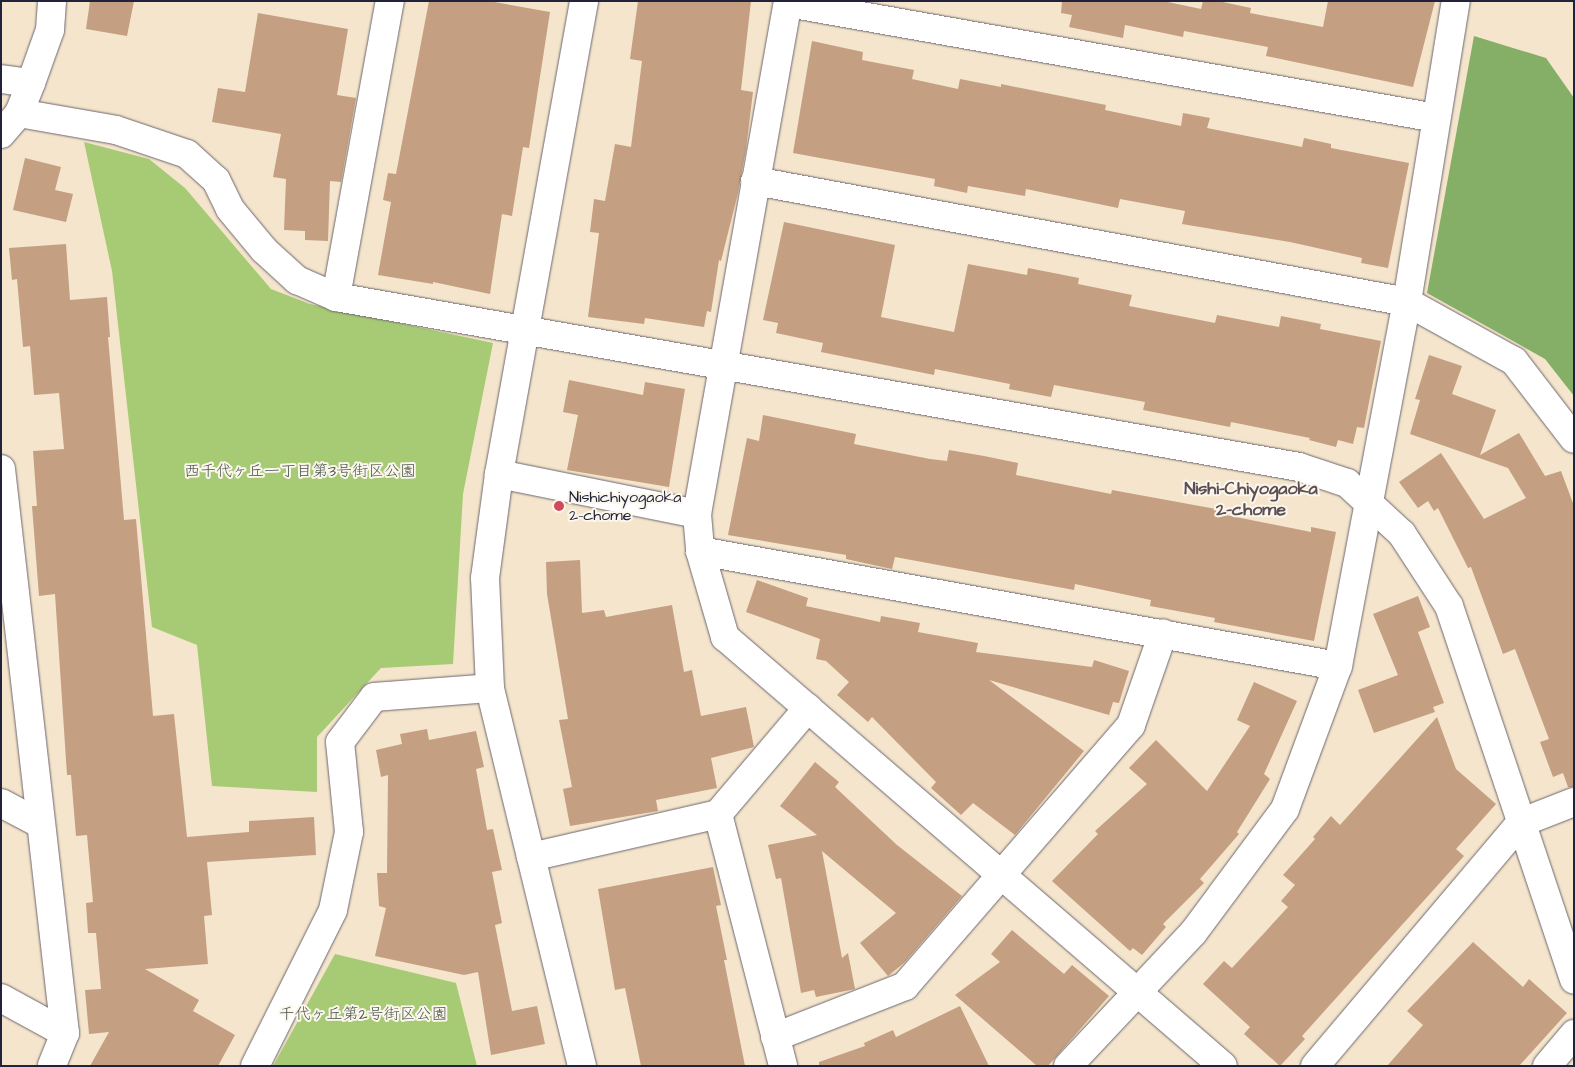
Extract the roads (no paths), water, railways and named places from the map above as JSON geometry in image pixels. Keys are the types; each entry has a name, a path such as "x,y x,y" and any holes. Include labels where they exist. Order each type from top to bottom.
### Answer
{"street":[{"path":"1,134 18,113 31,83 50,30 52,1"},
{"path":"336,297 390,1"},
{"path":"582,1066 490,688 485,578 499,474 584,1"},
{"path":"1068,1066 1193,933 1285,809 1338,666 1367,500 1407,302 1456,1"},
{"path":"1223,1066 725,637 700,551 697,514 788,2 1436,118"},
{"path":"1,79 31,83"},
{"path":"18,113 116,130 187,154 216,180 230,209 271,256 297,280 336,297 1299,467 1347,483 1402,534 1449,606 1574,980"},
{"path":"755,181 1407,302 1514,361 1574,439"},
{"path":"1,469 11,621 39,823 65,1033 52,1066"},
{"path":"499,474 697,514"},
{"path":"700,551 1338,666"},
{"path":"775,1037 905,986 1131,725 1163,633"},
{"path":"255,1066 333,910 349,832 340,742 374,697 490,688"},
{"path":"531,857 718,814 808,708"},
{"path":"1315,1066 1520,823 1574,802"},
{"path":"1,803 39,823"},
{"path":"718,814 783,1066"},
{"path":"1,998 65,1033"},
{"path":"1548,1066 1574,1034"}],"place":[{"name":"Nishichiyogaoka 2-chome","path":"559,506"}],"district":[{"name":"Nishi-Chiyogaoka 2-chome","path":"1251,500"}],"park label":[{"name":"西千代ヶ丘一丁目第3号街区公園","path":"300,471"},
{"name":"千代ヶ丘第2号街区公園","path":"363,1014"}]}
